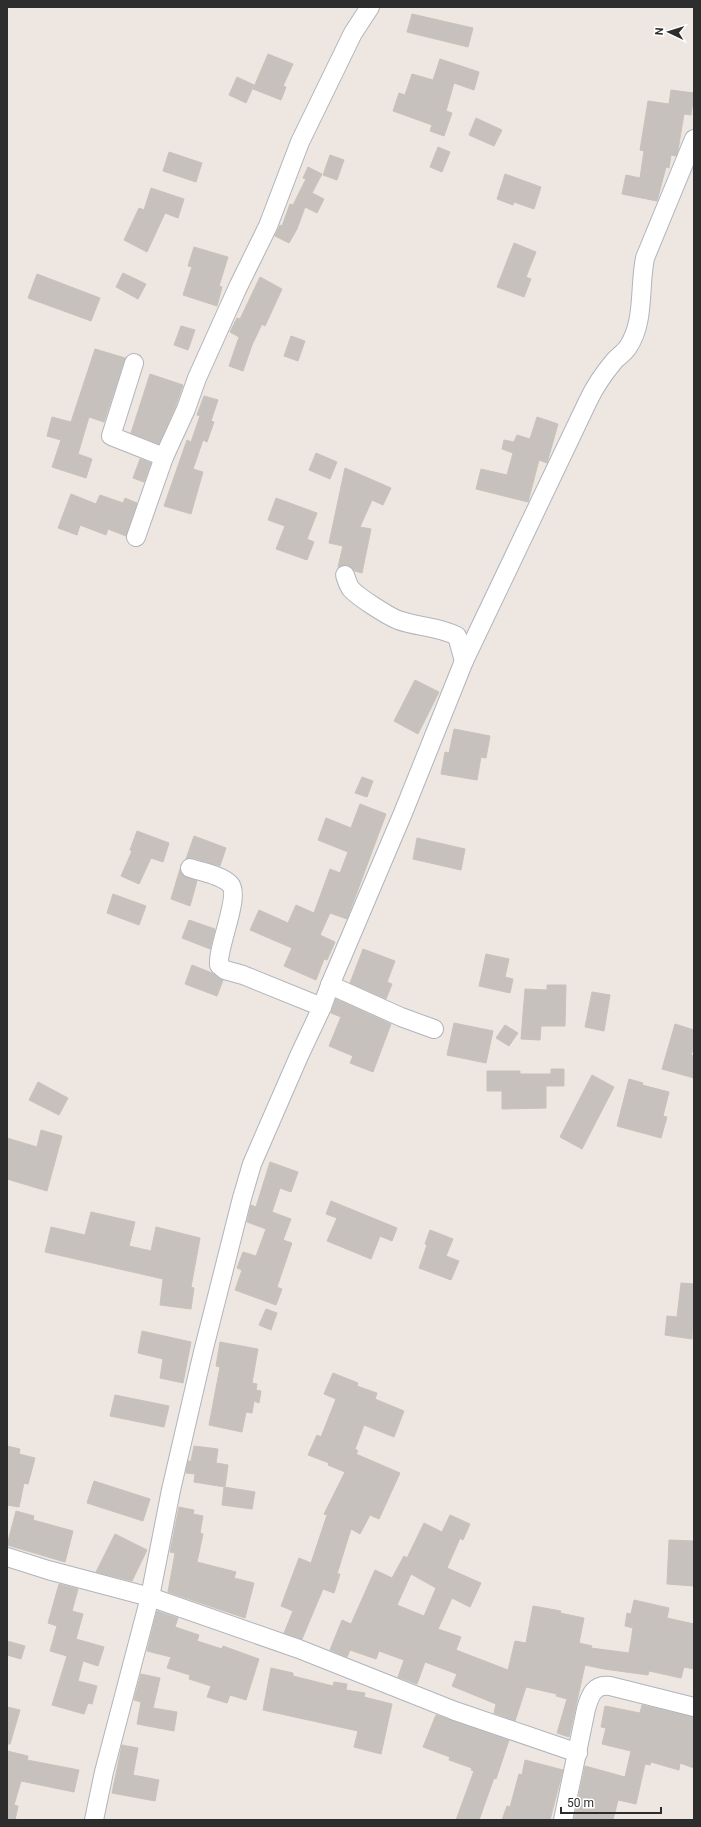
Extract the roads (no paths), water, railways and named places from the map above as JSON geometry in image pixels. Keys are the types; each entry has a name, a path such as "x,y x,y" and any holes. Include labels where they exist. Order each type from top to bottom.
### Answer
{"street":[{"path":"136,537 164,457 238,286 268,226 300,142 353,32 370,7"},
{"path":"94,1820 104,1772 150,1597 171,1490 205,1344 252,1164 322,1007 330,984 403,813 464,661 588,401 604,374 628,348 636,328 645,258 694,139"},
{"path":"134,363 111,436 164,457"},
{"path":"345,575 348,585 352,591 398,620 448,631 457,636 464,661"},
{"path":"190,868 222,880 230,884 233,889 231,910 221,944 219,965 225,970 243,975 322,1007"},
{"path":"330,984 401,1017 434,1029"},
{"path":"7,1557 48,1570 150,1597 299,1649 455,1711 578,1753"},
{"path":"563,1820 590,1695 602,1685 694,1707"}]}
